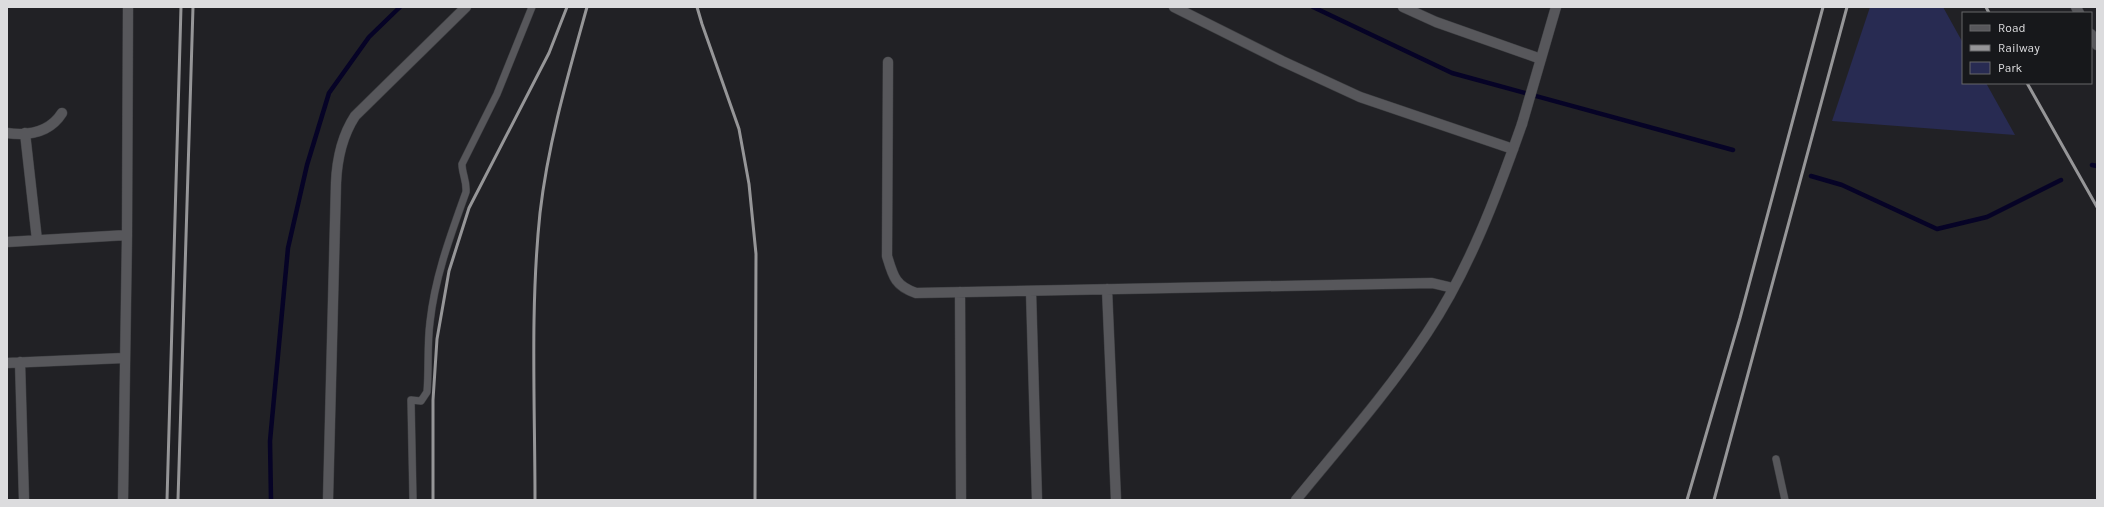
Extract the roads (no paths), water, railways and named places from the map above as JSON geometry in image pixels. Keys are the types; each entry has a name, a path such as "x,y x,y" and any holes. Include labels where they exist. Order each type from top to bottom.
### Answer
{"street":[{"path":"123,500 127,235 128,7"},
{"path":"328,500 336,182 340,151 346,131 355,116 466,7"},
{"path":"1174,7 1282,61 1360,97 1513,149"},
{"path":"1403,7 1436,22 1541,59"},
{"path":"1296,500 1396,377 1428,332 1453,288 1486,223 1522,124 1556,7"},
{"path":"2092,36 2097,45"},
{"path":"888,62 887,256 892,273 902,288 916,293 1432,283 1453,288"},
{"path":"7,133 34,133 48,129 56,122 62,113"},
{"path":"25,133 37,240"},
{"path":"7,242 127,235"},
{"path":"1107,289 1116,500"},
{"path":"1032,290 1036,500"},
{"path":"960,292 961,500"},
{"path":"7,363 124,358"},
{"path":"20,362 24,500"}],"lane":[{"path":"413,500 411,400 421,401 426,397 430,322 433,299 440,268 466,192 466,179 462,164 497,94 532,7"},
{"path":"1776,459 1785,500"}],"waterway":[{"path":"271,500 270,441 288,248 307,165 329,93 369,37 400,7"},
{"path":"1313,7 1452,73 1733,150"},
{"path":"2092,165 2097,166"},
{"path":"1811,176 1842,185 1937,229 1987,217 2061,180"}],"railway":[{"path":"167,500 181,7"},
{"path":"178,500 193,7"},
{"path":"433,500 433,400 437,339 449,271 469,208 549,53 567,7"},
{"path":"535,500 534,321 540,213 553,135 587,7"},
{"path":"697,7 739,129 749,184 756,254 755,500"},
{"path":"1687,500 1740,318 1823,7"},
{"path":"1714,500 1847,7"},
{"path":"1986,7 1988,12"},
{"path":"2028,84 2097,207"}]}
